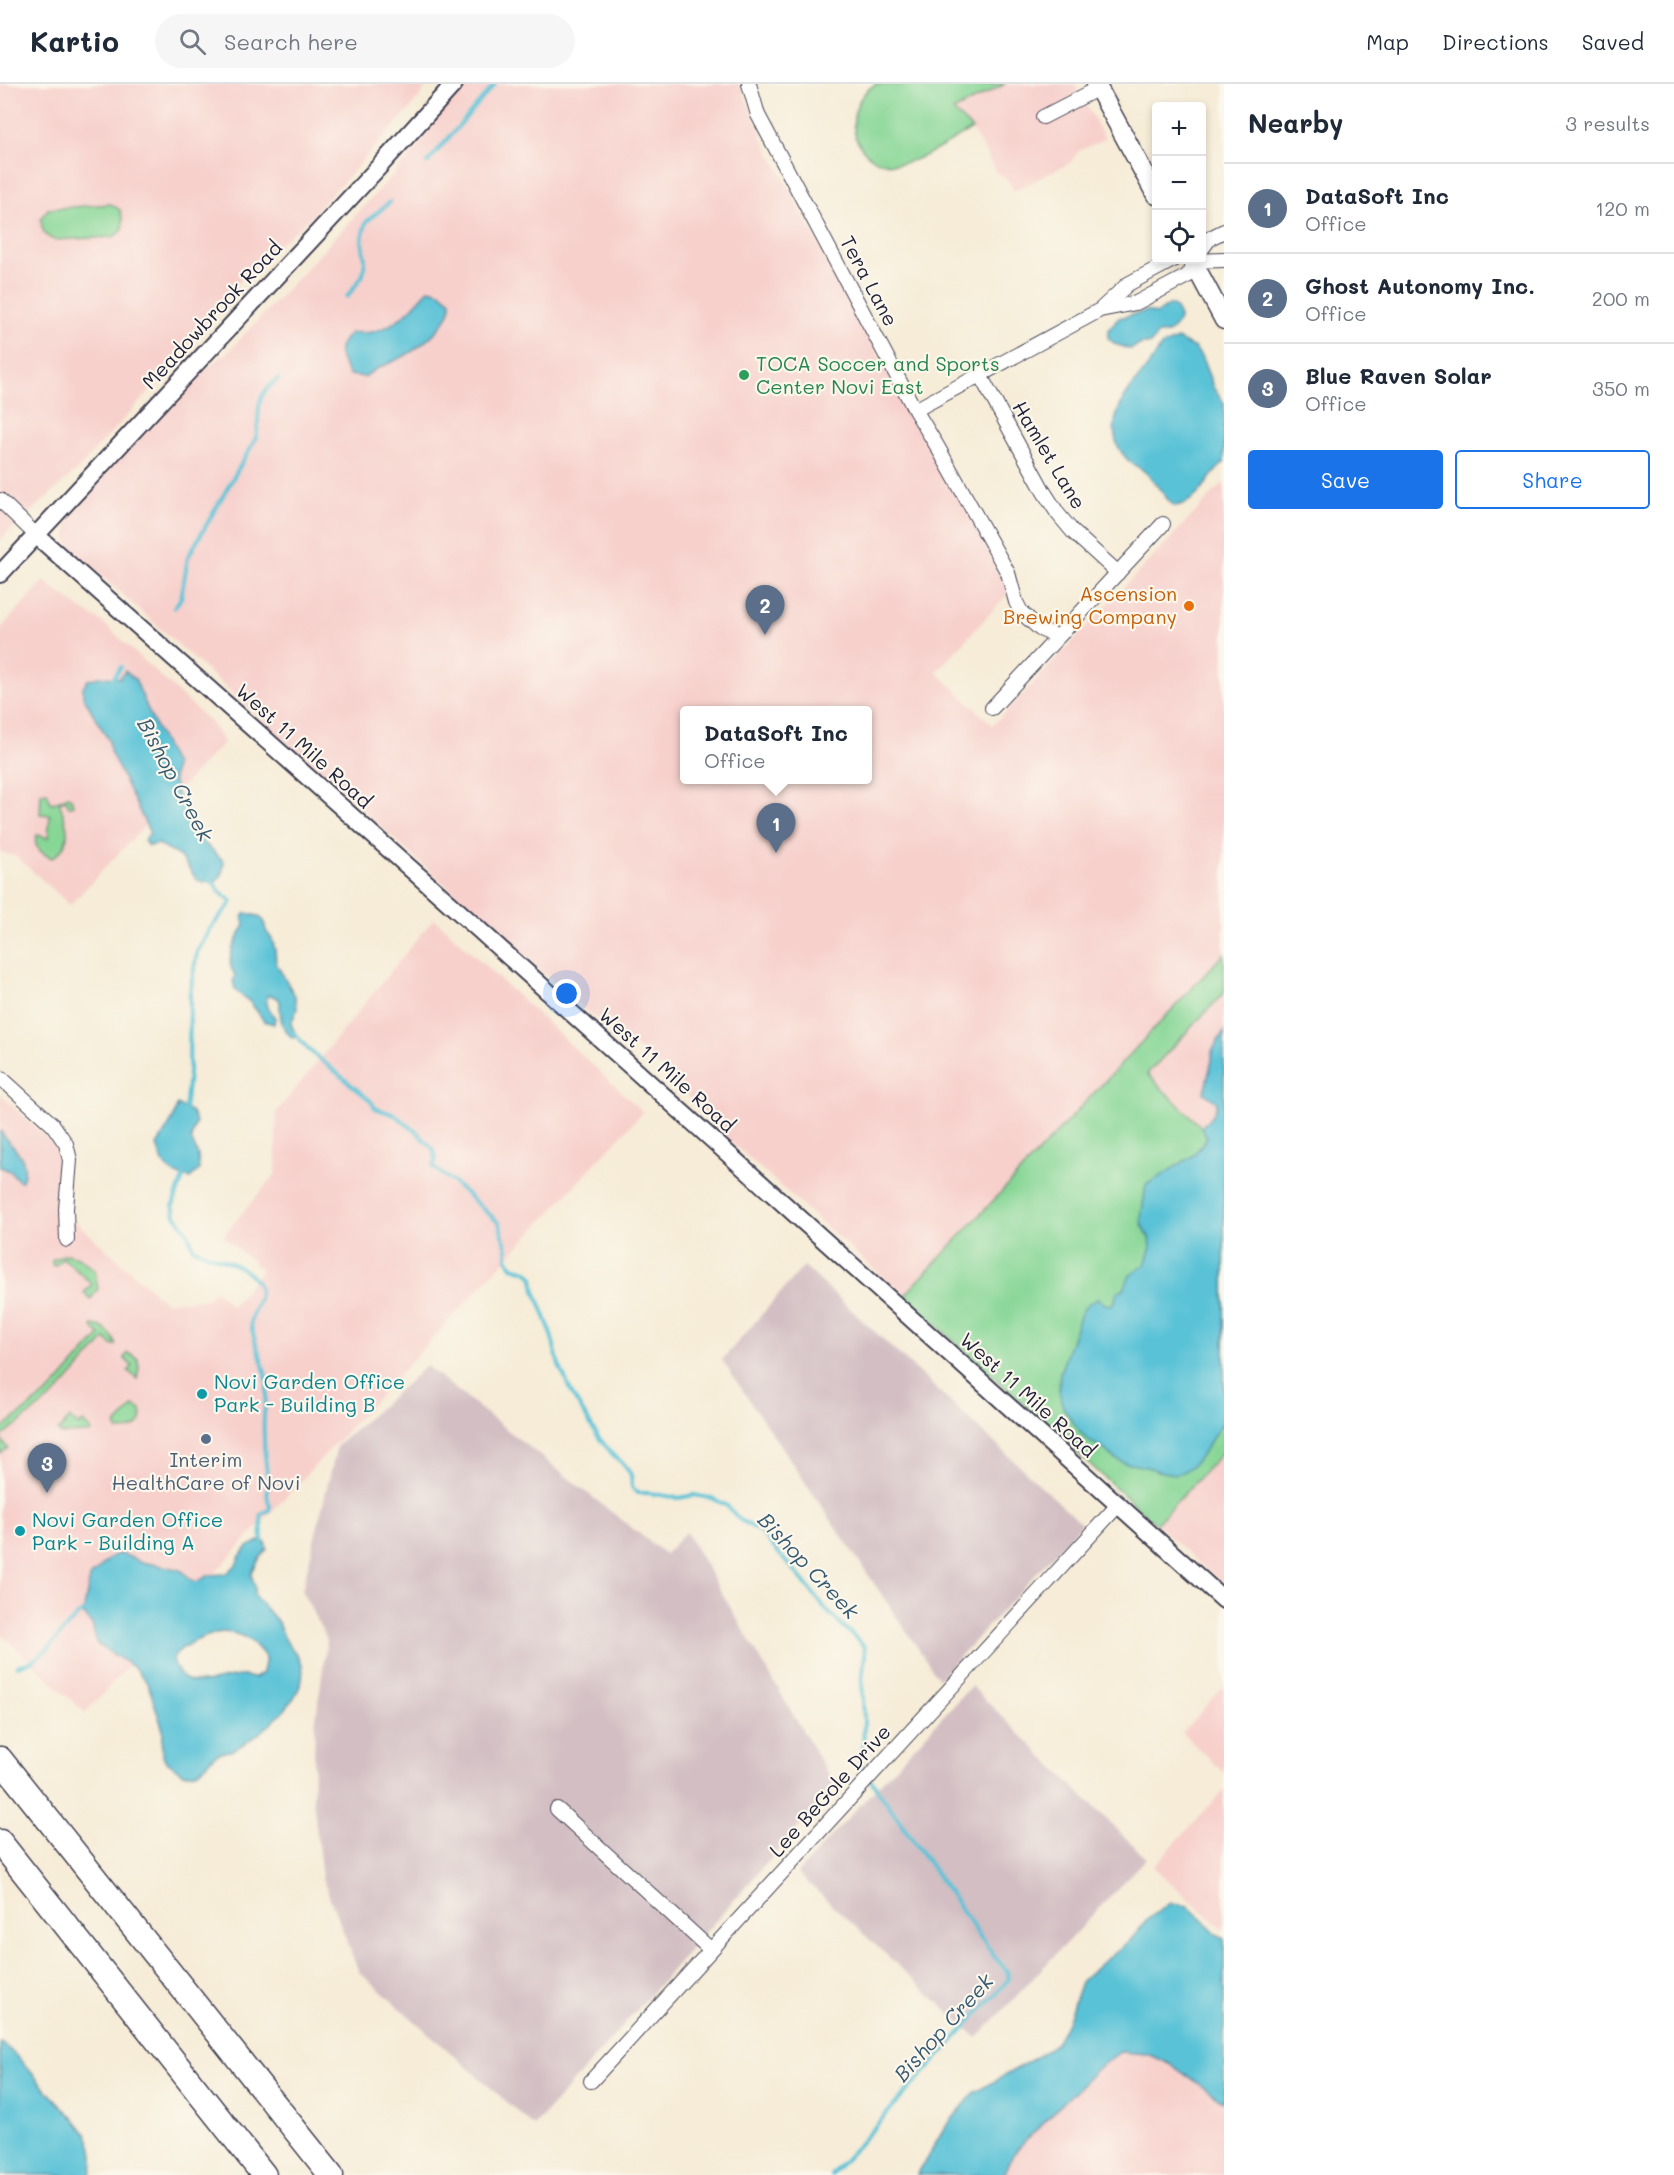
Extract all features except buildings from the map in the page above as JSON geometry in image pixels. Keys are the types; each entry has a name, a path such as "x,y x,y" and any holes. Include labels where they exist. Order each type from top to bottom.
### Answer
{"highway":[{"path":"0,1760 331,2175"},
{"path":"0,1842 264,2175"}],"main road":[{"path":"1097,86 1152,188"},
{"path":"1196,264 1224,320"}],"street":[{"name":"Meadowbrook Road","path":"0,574 454,84"},
{"name":"Tera Lane","path":"749,84 758,115 915,410 1008,573 1021,612 1040,629 1058,637"},
{"path":"1043,117 1097,86"},
{"path":"1206,243 1224,231"},
{"path":"1206,259 1224,260"},
{"path":"915,410 1100,310 1128,284 1166,264"},
{"path":"1100,310 1136,303 1170,287 1189,275 1192,264"},
{"name":"Hamlet Lane","path":"980,375 1058,514 1073,532 1118,573"},
{"name":"West 11 Mile Road","path":"0,500 36,535 1224,1600"},
{"path":"992,708 1163,524"},
{"path":"0,1077 53,1125 66,1144 70,1160 66,1209 67,1240"},
{"name":"Lee BeGole Drive","path":"591,2081 1119,1504"},
{"path":"556,1809 711,1950"}],"shaded area":[{"path":"0,84 429,84 409,110 303,225 265,255 206,317 167,372 78,469 0,542"},
{"path":"466,84 740,84 764,141 903,401 1003,579 1008,594 936,672 993,725 1224,482 1224,954 904,1296 722,1134 664,1070 626,1039 582,1008 73,550 67,542 67,523 70,515 92,486 181,390 231,349 414,152 445,107"},
{"path":"1005,84 1075,84 1105,139 1079,151 1070,163 1014,191 1009,182 996,172 972,129 953,111"},
{"path":"44,581 101,621 211,723 224,742 70,905 17,857 0,852 0,629"},
{"path":"434,918 643,1112 85,1713 0,1633 0,1094 54,1144 59,1154 57,1205 165,1302 207,1299 215,1290 232,1306 262,1270 223,1236 276,1173 276,1113"},
{"path":"1224,993 1224,1149 1147,1074"},
{"path":"804,1266 1082,1524 939,1679 722,1360"},
{"path":"426,1366 665,1554 686,1532 835,1786 534,2126 359,1972 322,1878 313,1799 315,1725 327,1640 302,1591 337,1446"},
{"path":"1224,1451 1224,1586 1156,1524"},
{"path":"971,1686 1146,1858 977,2038 797,1873"},
{"path":"1224,1686 1224,1773 1182,1733"},
{"path":"1224,1790 1224,1930 1153,1867"},
{"path":"1224,2000 1224,2175 981,2175 1125,2009"}],"green space":[{"path":"876,84 1005,84 953,111 972,129 923,157 893,164 878,161 867,154 859,144 855,132 854,119 857,106 864,94"},
{"path":"111,204 120,210 123,220 122,231 113,237 54,240 42,229 41,218 48,209"},
{"path":"47,792 51,804 68,796 73,805 69,807 66,800 59,802 66,825 67,839 60,852 53,858 42,853 36,843 37,835 48,838 50,815 40,814 41,793"},
{"path":"1224,954 1224,993 1147,1074 1224,1149 1224,1451 1156,1524 904,1296"},
{"path":"66,1254 78,1257 95,1270 98,1289 91,1299 84,1293 92,1284 63,1258 55,1266 52,1265 52,1260"},
{"path":"92,1325 110,1334 116,1345 112,1345 105,1339 57,1393 0,1438 0,1430 53,1388 100,1335"},
{"path":"128,1353 138,1359 137,1379 128,1371 132,1366 124,1358"},
{"path":"134,1406 141,1410 142,1416 139,1424 128,1430 118,1431 115,1425"},
{"path":"70,1418 79,1426 83,1422 92,1431 60,1434 58,1431"},
{"path":"0,1438 8,1448 0,1454"}],"water":[{"path":"429,289 440,292 451,301 446,319 431,337 412,351 365,377 349,375 340,349 349,334 372,332 389,326 411,309"},
{"path":"1172,305 1178,313 1177,324 1167,333 1158,334 1150,344 1142,344 1130,349 1115,344 1108,338 1108,330 1119,318 1147,311 1156,314"},
{"path":"1177,339 1195,348 1202,358 1214,389 1224,403 1224,463 1196,495 1183,504 1174,506 1148,475 1122,453 1117,444 1114,426 1123,400 1161,346"},
{"path":"125,671 135,679 175,765 173,778 177,794 202,841 224,861 219,879 211,882 200,881 178,855 159,844 148,846 144,841 150,833 110,751 109,741 83,696 83,687 88,680 99,677 120,678"},
{"path":"246,913 258,916 264,921 266,931 272,939 276,963 295,996 297,1009 291,1024 297,1037 292,1038 285,1029 281,1017 280,1001 276,997 268,995 267,1001 275,1018 274,1024 264,1021 251,1003 235,990 233,981 235,975 230,963 231,956 245,925 242,917"},
{"path":"1224,1031 1224,1421 1191,1467 1175,1474 1125,1463 1090,1442 1079,1431 1063,1407 1059,1391 1060,1373 1082,1311 1089,1303 1098,1299 1111,1305 1115,1301 1117,1292 1124,1289 1130,1275 1145,1265 1151,1247 1150,1238 1141,1219 1146,1185 1193,1156 1207,1138 1201,1127 1214,1113 1217,1102 1204,1093 1212,1051"},
{"path":"177,1105 191,1111 196,1121 191,1139 198,1155 199,1170 190,1178 171,1172 167,1168 161,1159 157,1145 173,1119"},
{"path":"0,1130 22,1158 24,1172 22,1181 19,1181 10,1171 0,1167"},
{"path":"259,1541 265,1542 267,1549 251,1574 255,1587 254,1594 277,1621 285,1640 300,1658 302,1678 290,1703 256,1736 233,1750 215,1756 197,1772 182,1773 167,1762 162,1755 163,1730 148,1684 135,1668 97,1644 92,1624 83,1614 90,1577 111,1557 120,1553 142,1562 178,1569 197,1582 209,1575 226,1574 236,1565 248,1547","holes":["222,1632 237,1634 253,1643 264,1656 263,1673 255,1678 243,1676 200,1682 191,1682 183,1678 173,1658 176,1653 202,1638"]},
{"path":"1170,1903 1188,1906 1224,1939 1224,2102 1170,2064 1147,2054 1120,2052 1098,2068 1014,2152 1004,2175 917,2175 943,2130 974,2093 1035,2058 1056,2043 1067,2022 1081,1982 1128,1943 1148,1919"},
{"path":"0,2042 21,2061 84,2130 92,2150 91,2175 0,2175"}],"waterway":[{"name":"Bishop Creek","path":"427,163 495,84"},
{"name":"Bishop Creek","path":"347,297 363,275 365,260 362,239 366,222 390,202"},
{"name":"Bishop Creek","path":"174,608 181,598 188,557 256,438 261,399 278,379"},
{"name":"Bishop Creek","path":"112,680 121,667"},
{"path":"185,1111 189,1073 190,992 197,952 210,929 232,902 219,891 211,878"},
{"name":"Bishop Creek","path":"294,1033 308,1049 371,1101 375,1108 395,1115 418,1133 433,1149 436,1159 433,1167 499,1223 507,1249 507,1258 512,1267 527,1271 533,1278 535,1291 549,1327 559,1365 573,1396 599,1438 625,1465 631,1475 632,1487 637,1493 679,1498 694,1495 712,1498 727,1506 740,1520 758,1530 828,1612 864,1646 863,1756 859,1763 993,1955 1007,1971 1009,1979 831,2175"},
{"path":"185,1172 173,1205 175,1215 188,1233 193,1248 242,1268 254,1279 260,1292 251,1318 251,1325 267,1383 264,1452 270,1506 269,1510 261,1515 262,1542"},
{"path":"17,1666 31,1662 42,1654 82,1612"}],"place":[{"name":"TOCA Soccer and Sports Center Novi East","path":"744,375"},
{"name":"Ascension Brewing Company","path":"1189,606"},
{"name":"Ghost Autonomy Inc.","path":"765,635"},
{"name":"DataSoft Inc","path":"776,853"},
{"name":"Novi Garden Office Park - Building B","path":"202,1394"},
{"name":"Interim HealthCare of Novi","path":"206,1439"},
{"name":"Blue Raven Solar","path":"47,1493"},
{"name":"Novi Garden Office Park - Building A","path":"20,1531"}]}
